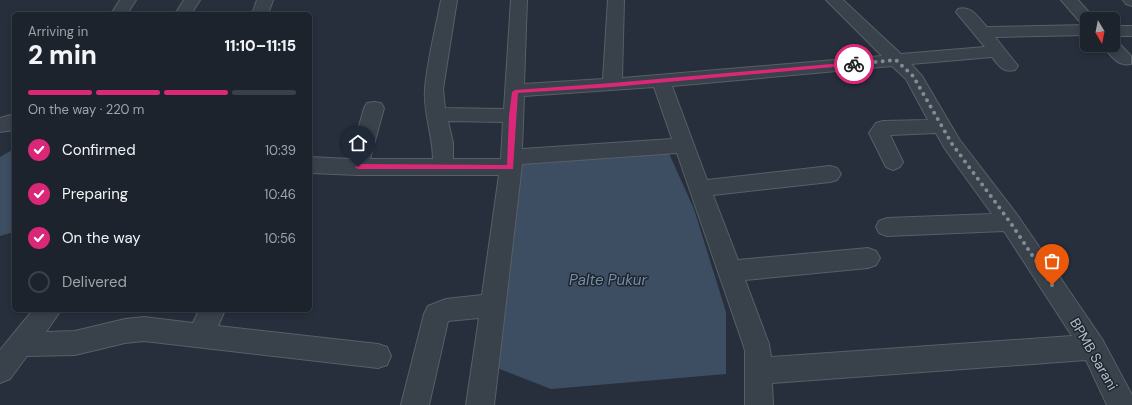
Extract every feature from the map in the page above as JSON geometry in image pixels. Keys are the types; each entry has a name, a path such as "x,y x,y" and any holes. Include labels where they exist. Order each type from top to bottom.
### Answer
{"street":[{"path":"120,12 128,0"},
{"path":"184,12 192,0"},
{"path":"261,12 265,0"},
{"path":"443,167 443,143 434,89 449,0"},
{"path":"480,405 494,305 511,162 512,116 519,34 519,0"},
{"path":"612,85 616,0"},
{"name":"BPMB Sarani","path":"834,0 913,76 952,144 1010,222 1094,347 1122,405"},
{"path":"1069,0 1080,12"},
{"path":"964,12 1009,66"},
{"path":"982,32 1080,30"},
{"path":"1120,31 1132,31"},
{"path":"515,92 997,52"},
{"path":"1118,52 1125,60"},
{"path":"660,81 756,344 759,405"},
{"path":"358,167 374,108"},
{"path":"437,114 512,116"},
{"path":"0,125 8,125 12,122"},
{"path":"893,162 878,133 883,128 942,126"},
{"path":"312,165 358,167 443,167 511,162 683,145"},
{"path":"699,189 830,174"},
{"path":"887,227 1010,222"},
{"path":"730,270 868,258"},
{"path":"415,405 437,314 446,310 494,305"},
{"path":"0,370 46,312"},
{"path":"201,334 211,312"},
{"path":"21,344 75,343 144,328 378,356"},
{"path":"758,371 1094,347"}],"water":[{"name":"Palte Pukur","path":"667,149 694,209 726,312 726,374 551,389 497,368 514,158"},
{"path":"12,150 12,233 0,236 0,157"}],"way so far":[{"path":"854,64 896,60 913,76 952,144 1010,222 1052,285"}],"route":[{"path":"358,167 510,167 512,157 512,116 515,92 854,64"}]}
